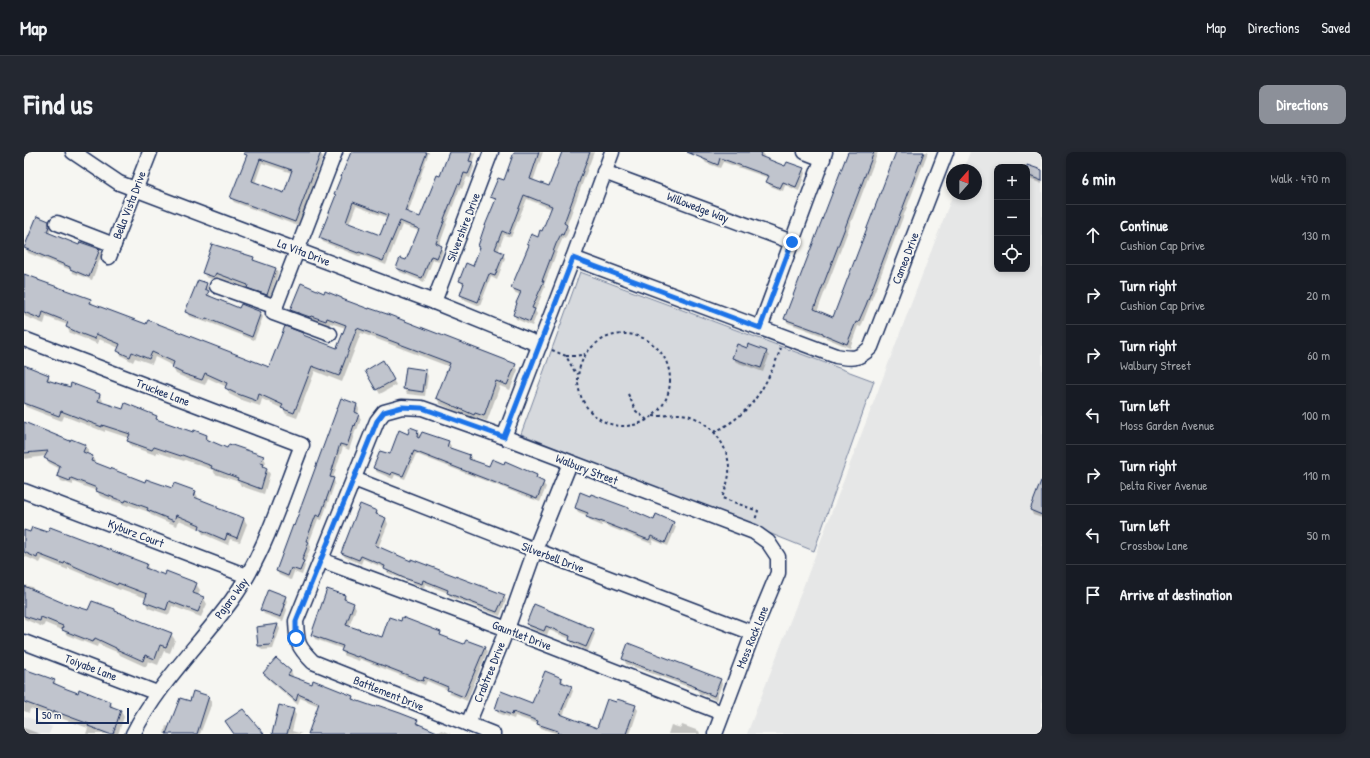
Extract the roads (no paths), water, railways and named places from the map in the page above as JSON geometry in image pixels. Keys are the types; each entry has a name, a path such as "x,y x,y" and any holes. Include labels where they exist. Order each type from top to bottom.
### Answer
{"street":[{"name":"La Vita Drive","path":"73,152 119,183 135,190 434,302 540,345"},
{"name":"Bella Vista Drive","path":"57,223 112,251 150,152"},
{"path":"274,310 335,152"},
{"name":"Silvershire Drive","path":"434,302 491,152"},
{"path":"504,437 612,152"},
{"path":"573,258 760,328 824,156 805,152"},
{"name":"Cameo Drive","path":"760,328 836,356 851,359 865,354 871,347 946,152"},
{"name":"Willowedge Way","path":"604,172 792,242"},
{"path":"217,286 330,334"},
{"name":"Truckee Lane","path":"24,339 302,445"},
{"name":"Walbury Street","path":"354,479 377,421 384,412 402,407 422,408 504,437 752,531 768,542"},
{"name":"Pajaro Way","path":"133,734 157,693 232,600 247,576 261,549 302,445"},
{"name":"Crabtree Drive","path":"468,724 507,629 535,550 570,463"},
{"path":"321,560 354,479"},
{"name":"Silverbell Drive","path":"354,479 753,633"},
{"name":"Kyburz Court","path":"24,491 247,576"},
{"name":"Moss Rock Lane","path":"715,734 753,633 778,573 778,556 768,542"},
{"name":"Gauntlet Drive","path":"321,560 507,629 722,713"},
{"name":"Battlement Drive","path":"321,560 296,621 296,638 301,650 313,662 493,734"},
{"name":"Toiyabe Lane","path":"24,642 157,693"}]}
